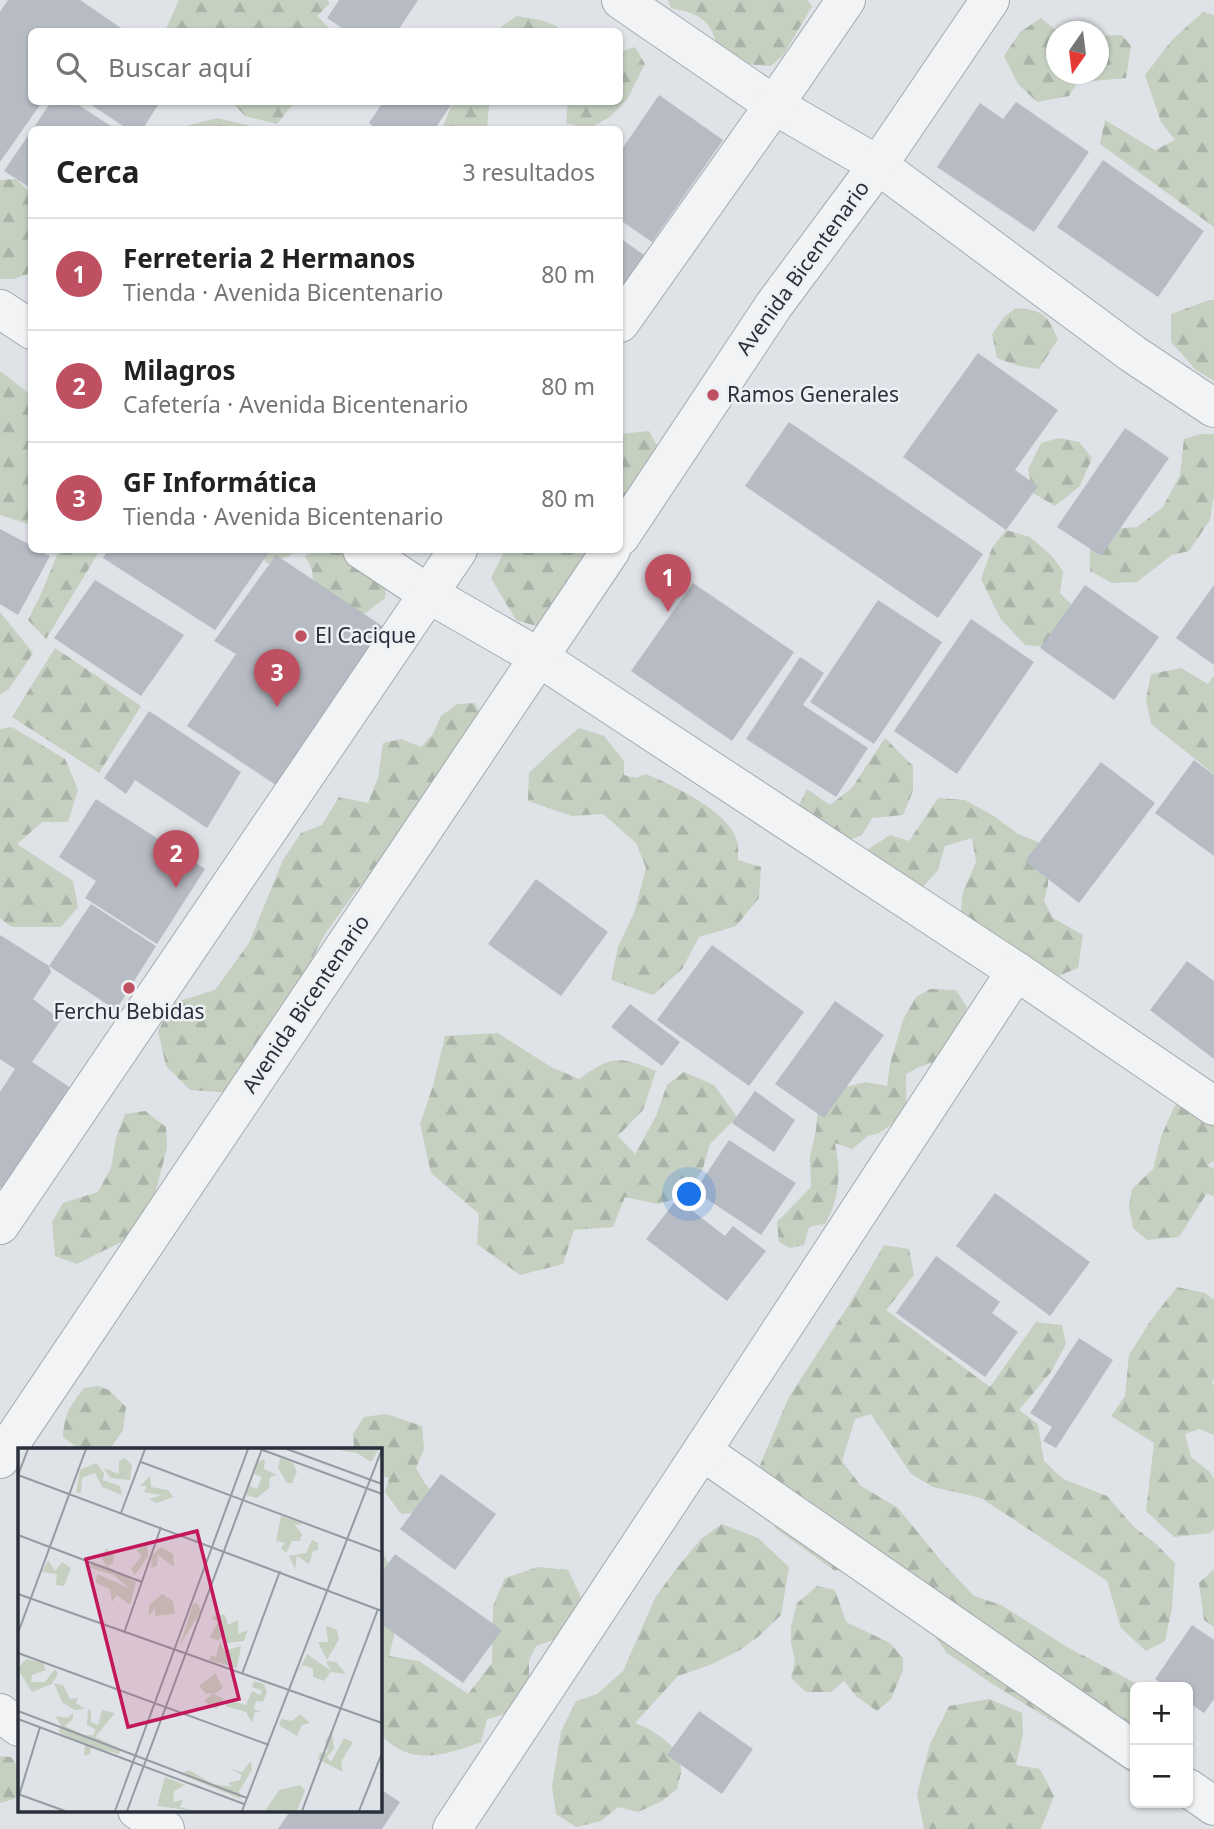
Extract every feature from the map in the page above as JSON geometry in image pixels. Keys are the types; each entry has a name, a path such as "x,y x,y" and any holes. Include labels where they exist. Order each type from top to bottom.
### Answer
{"street":[{"path":"621,0 774,105 878,165 1133,354 1214,408"},
{"path":"623,319 846,0"},
{"name":"Avenida Bicentenario","path":"623,532 774,306 878,165 990,0"},
{"path":"0,309 28,327"},
{"path":"367,553 427,593 540,658 1016,971 1214,1106"},
{"path":"0,1225 456,553"},
{"name":"Avenida Bicentenario","path":"0,1459 609,553"},
{"path":"452,1829 1016,971"},
{"path":"702,1451 1130,1748"},
{"path":"0,1713 18,1726"},
{"path":"1193,1791 1214,1806"},
{"path":"140,1812 165,1829"}],"green space":[{"path":"179,0 327,0 330,3 317,16 329,28 166,28"},
{"path":"668,0 807,0 812,6 784,54 771,66 732,59 719,47 703,20 671,8"},
{"path":"1203,12 1214,15 1214,227 1100,144 1105,120 1155,150 1175,140 1161,122 1145,75 1172,40"},
{"path":"517,16 540,20 557,28 501,28"},
{"path":"1041,18 1046,22 1046,84 1077,84 1069,96 1037,102 1018,84 1004,56 1020,32"},
{"path":"1122,35 1131,46 1126,78 1109,80 1109,36"},
{"path":"635,47 645,64 623,103 623,51"},
{"path":"235,105 293,105 277,124 245,116"},
{"path":"452,105 490,105 487,126 443,126"},
{"path":"568,105 621,105 610,117 594,126 566,123"},
{"path":"217,118 251,126 187,126"},
{"path":"16,179 28,190 28,274 14,279 0,279 0,180"},
{"path":"1214,300 1214,381 1196,370 1171,342 1171,314"},
{"path":"1016,308 1043,315 1058,339 1039,369 1019,366 997,358 992,334 1004,317"},
{"path":"0,371 28,393 28,524 0,515"},
{"path":"649,431 664,459 623,536 623,434"},
{"path":"1201,434 1214,434 1214,495 1210,520 1189,551 1172,555 1137,582 1112,583 1090,571 1090,542 1112,529 1137,527 1163,507 1180,475 1184,439"},
{"path":"1059,438 1079,442 1092,458 1080,486 1055,506 1033,493 1028,469 1041,443"},
{"path":"1006,530 1030,537 1051,555 1063,571 1060,593 1071,604 1070,622 1056,648 1025,645 1000,618 981,579 992,548"},
{"path":"58,553 98,553 46,639 28,620"},
{"path":"261,553 292,553 289,556 267,564"},
{"path":"311,553 347,553 378,564 387,580 385,598 367,612 339,623 316,610 312,570 305,556"},
{"path":"504,553 614,553 559,633 516,620 491,578"},
{"path":"0,612 33,653 9,689 0,695"},
{"path":"55,648 141,706 99,773 12,717"},
{"path":"1181,668 1208,684 1214,675 1214,774 1151,724 1146,699 1151,674"},
{"path":"474,703 482,715 376,873 358,888 325,934 294,993 232,1093 190,1090 166,1066 158,1031 173,1003 215,990 249,943 283,860 301,833 322,825 339,797 368,803 378,778 383,743 401,739 421,747 433,734 441,716 457,704"},
{"path":"12,727 65,759 78,790 68,822 42,822 17,844 73,881 78,907 61,927 12,927 0,918 0,729"},
{"path":"579,728 604,736 624,761 624,775 636,778 646,774 710,808 736,838 738,860 761,867 759,898 736,926 699,937 682,969 653,995 611,980 618,947 634,913 646,868 636,843 603,814 572,816 528,801 529,773"},
{"path":"885,738 913,766 913,791 903,815 872,818 862,835 841,843 796,811 807,789 830,805 852,788"},
{"path":"938,798 965,800 994,816 1018,834 1048,846 1048,885 1044,901 1053,918 1083,935 1078,968 1051,979 959,926 963,892 976,862 972,838 945,846 938,870 915,896 866,879 867,850 890,835 909,841"},
{"path":"930,989 956,990 967,1007 960,1035 940,1060 906,1074 906,1106 894,1123 879,1133 868,1136 852,1149 835,1143 838,1185 834,1204 825,1224 809,1227 804,1245 790,1248 779,1242 777,1222 811,1187 810,1156 818,1106 830,1091 866,1082 887,1086 890,1064 903,1020 916,997"},
{"path":"498,1033 551,1067 579,1079 616,1060 656,1071 643,1110 618,1136 635,1154 656,1116 667,1085 684,1072 714,1085 737,1117 710,1144 702,1171 684,1196 658,1204 625,1197 613,1227 574,1230 563,1264 520,1275 477,1244 479,1214 431,1173 420,1124 433,1086 445,1036"},
{"path":"1186,1093 1214,1096 1214,1161 1207,1165 1214,1169 1214,1197 1207,1193 1179,1237 1147,1240 1133,1228 1129,1206 1132,1189 1153,1169 1161,1137 1174,1107"},
{"path":"145,1111 166,1127 167,1148 156,1190 139,1233 77,1264 55,1256 52,1222 63,1203 98,1192 111,1168 116,1138 125,1114"},
{"path":"884,1245 909,1249 914,1275 886,1310 990,1387 1036,1322 1062,1325 1066,1344 1051,1372 1019,1410 1038,1424 1044,1461 1063,1479 1107,1496 1134,1527 1175,1563 1172,1608 1165,1641 1146,1651 1121,1628 1107,1581 981,1498 933,1487 911,1474 871,1414 855,1419 842,1461 861,1486 898,1508 974,1596 1001,1605 1069,1648 1134,1682 1130,1682 1130,1773 947,1653 880,1561 835,1571 775,1528 760,1465 789,1397"},
{"path":"1177,1287 1205,1293 1214,1300 1214,1435 1199,1429 1185,1434 1191,1457 1210,1472 1214,1479 1214,1529 1211,1533 1174,1537 1146,1511 1154,1443 1111,1416 1125,1396 1129,1355 1151,1320"},
{"path":"98,1386 109,1390 126,1407 123,1430 111,1448 78,1448 63,1437 71,1406 84,1388"},
{"path":"386,1414 422,1426 424,1449 416,1468 432,1492 422,1512 401,1514 385,1492 389,1478 382,1476 382,1448 354,1448 353,1434 364,1417"},
{"path":"722,1524 758,1538 789,1567 781,1615 740,1650 710,1665 678,1676 635,1723 651,1730 680,1754 681,1773 677,1789 662,1801 638,1812 618,1807 601,1821 576,1827 556,1814 552,1786 561,1731 576,1701 597,1694 623,1671 655,1598 701,1539"},
{"path":"382,1551 404,1594 389,1656 419,1661 468,1694 492,1663 493,1606 505,1578 538,1567 568,1570 580,1595 583,1614 559,1638 536,1646 529,1661 525,1697 502,1715 487,1719 481,1742 428,1756 415,1755 391,1744 382,1736"},
{"path":"1214,1569 1214,1627 1204,1620 1199,1583"},
{"path":"817,1586 835,1590 846,1622 890,1643 903,1658 903,1670 891,1699 877,1711 857,1697 844,1681 831,1692 806,1692 791,1678 795,1661 791,1627 797,1603"},
{"path":"989,1699 1022,1713 1023,1734 1016,1765 1040,1769 1054,1796 1041,1829 924,1829 917,1794 930,1744 949,1706"},
{"path":"0,1756 11,1757 18,1768 18,1796 0,1803"}],"building":[{"path":"8,0 80,0 121,28 28,28 28,105 40,105 0,162 0,12"},
{"path":"339,0 418,0 400,28 342,28 327,18"},
{"path":"659,95 723,140 652,242 623,222 623,148"},
{"path":"1016,102 1089,152 1034,232 937,167 980,103 1003,119"},
{"path":"49,105 79,105 111,126 35,126"},
{"path":"92,105 158,105 145,126 123,126"},
{"path":"381,105 451,105 437,126 373,126 369,123"},
{"path":"28,136 28,186 4,171"},
{"path":"1103,160 1204,231 1158,297 1057,227"},
{"path":"623,240 644,255 623,288"},
{"path":"978,353 1058,410 1015,470 1038,486 1006,530 903,457"},
{"path":"789,422 983,554 938,618 745,486"},
{"path":"1125,428 1169,458 1101,556 1057,527"},
{"path":"0,529 28,544 28,553 50,556 18,615 0,604"},
{"path":"106,553 269,553 215,630 103,558"},
{"path":"276,555 388,630 282,789 187,726 236,654 214,641"},
{"path":"95,580 184,635 141,696 54,638"},
{"path":"693,583 794,652 732,741 631,671"},
{"path":"1085,585 1159,637 1114,700 1040,648"},
{"path":"1214,585 1214,665 1176,638"},
{"path":"878,600 942,642 874,744 810,702"},
{"path":"971,619 1034,662 957,774 894,731"},
{"path":"800,657 824,673 803,705 868,748 836,797 746,739"},
{"path":"149,711 241,772 207,828 135,780 126,794 104,778"},
{"path":"1194,760 1214,775 1214,856 1155,813"},
{"path":"1101,762 1155,803 1079,903 1025,861"},
{"path":"96,799 205,869 157,944 85,898 96,881 59,857"},
{"path":"536,879 608,932 561,996 488,944"},
{"path":"91,904 156,946 116,1010 49,966"},
{"path":"0,935 49,966 51,972 33,999 61,1020 32,1062 78,1093 6,1192 0,1187 0,1092 15,1069 0,1059"},
{"path":"712,945 804,1012 749,1086 657,1020"},
{"path":"1187,961 1214,981 1214,1059 1150,1010"},
{"path":"835,1001 884,1035 824,1118 775,1084"},
{"path":"630,1004 680,1042 662,1066 611,1027"},
{"path":"755,1091 795,1120 774,1152 732,1123"},
{"path":"729,1140 796,1183 761,1235 695,1191"},
{"path":"995,1193 1090,1262 1050,1316 956,1246"},
{"path":"677,1199 725,1236 733,1226 766,1251 727,1301 646,1239"},
{"path":"936,1256 1000,1302 992,1313 1018,1332 985,1377 896,1313"},
{"path":"1079,1338 1113,1360 1056,1448 1043,1441 1052,1427 1030,1413"},
{"path":"441,1474 496,1514 455,1570 400,1529"},
{"path":"395,1554 502,1630 463,1683 382,1624 382,1572"},
{"path":"1192,1625 1214,1640 1214,1699 1204,1713 1193,1705 1193,1682 1160,1682 1155,1679"},
{"path":"699,1711 753,1749 722,1794 667,1755"},
{"path":"382,1790 400,1802 382,1829 278,1829 290,1812 382,1812"}],"place":[{"name":"Ramos Generales","path":"713,395"},
{"name":"Ferreteria 2 Hermanos","path":"668,612"},
{"name":"El Cacique","path":"301,636"},
{"name":"GF Informática","path":"277,707"},
{"name":"Milagros","path":"176,888"},
{"name":"Ferchu Bebidas","path":"129,988"}]}
